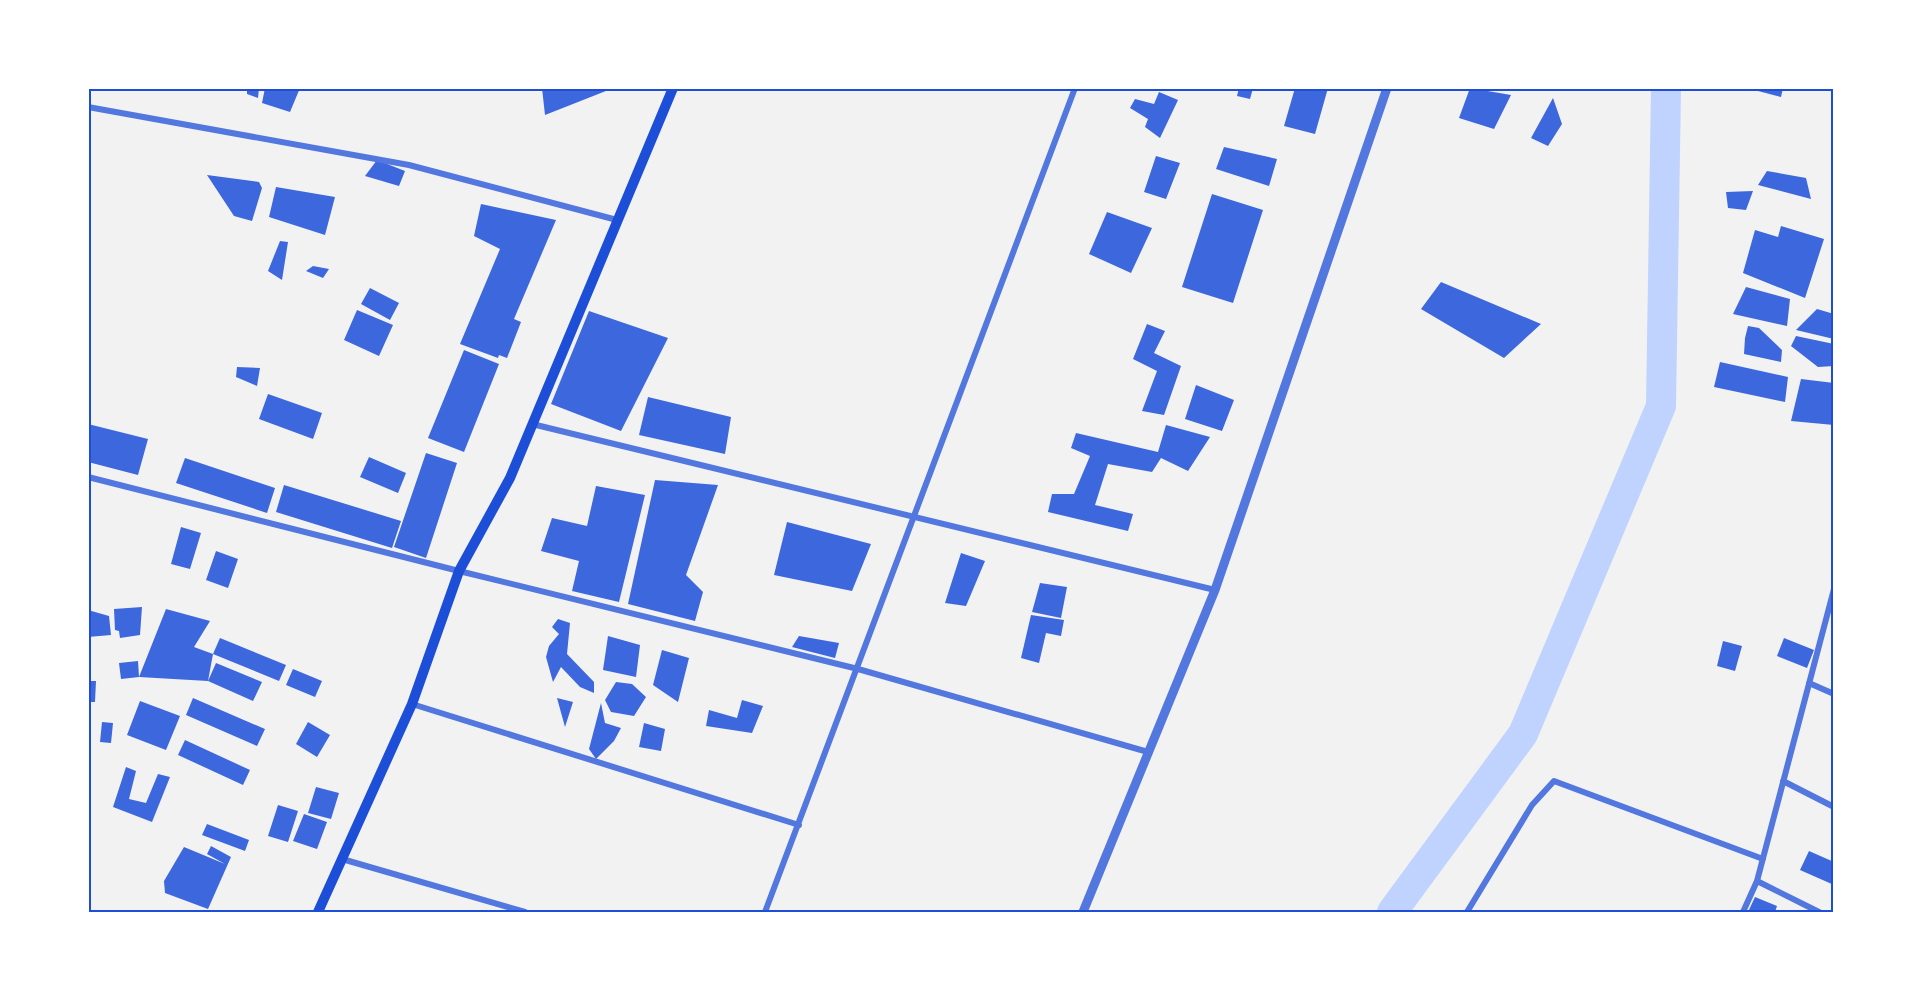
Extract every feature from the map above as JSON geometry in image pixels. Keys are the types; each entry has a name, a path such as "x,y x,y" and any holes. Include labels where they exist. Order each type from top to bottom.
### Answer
{"main road":[{"path":"318,912 412,704 459,571 510,478 673,88"}],"street":[{"path":"765,912 858,669 912,516 1075,88"},
{"path":"1083,912 1215,590 1387,88"},
{"path":"88,107 409,165 617,220"},
{"path":"532,424 1215,590"},
{"path":"88,477 858,669 1148,752"},
{"path":"1743,912 1757,881 1763,860 1832,604 1833,589"},
{"path":"1809,683 1833,694"},
{"path":"412,704 799,825"},
{"path":"1467,912 1532,805 1554,781 1763,860"},
{"path":"1783,781 1833,807"},
{"path":"342,859 525,912"},
{"path":"1757,881 1819,912"}],"building":[{"path":"247,88 259,88 258,98 247,94"},
{"path":"265,88 300,88 290,112 262,103"},
{"path":"542,88 611,88 611,89 545,115"},
{"path":"1239,88 1253,88 1250,99 1237,96"},
{"path":"1295,88 1328,88 1315,134 1284,126"},
{"path":"1470,88 1511,95 1494,129 1459,118"},
{"path":"1759,88 1783,88 1781,97 1758,91"},
{"path":"1159,92 1178,100 1160,138 1145,127 1148,119 1130,108 1135,99 1154,104"},
{"path":"1553,98 1562,124 1548,146 1531,138"},
{"path":"1224,147 1277,159 1269,186 1216,169"},
{"path":"1156,156 1180,163 1166,199 1144,192"},
{"path":"377,160 405,171 399,186 365,176"},
{"path":"1767,171 1806,178 1811,199 1758,185"},
{"path":"207,175 259,182 262,188 252,221 234,216"},
{"path":"276,187 335,197 325,235 269,217"},
{"path":"1753,191 1746,210 1728,208 1726,192"},
{"path":"1212,194 1263,210 1233,303 1182,287"},
{"path":"481,204 556,220 514,319 521,322 507,358 499,355 498,358 460,344 500,249 474,236"},
{"path":"1107,212 1152,228 1131,273 1089,254"},
{"path":"1781,226 1824,239 1805,298 1743,273 1755,230 1778,237"},
{"path":"280,241 288,242 282,280 268,271"},
{"path":"313,266 329,269 323,278 306,271"},
{"path":"1441,282 1541,324 1504,358 1421,309"},
{"path":"1746,287 1790,299 1787,326 1733,314"},
{"path":"370,288 399,303 390,320 361,304"},
{"path":"1817,309 1834,314 1834,339 1796,330"},
{"path":"357,310 393,325 379,356 344,340"},
{"path":"589,311 668,338 621,431 551,404"},
{"path":"1147,324 1165,331 1154,353 1181,366 1164,415 1142,411 1157,371 1133,359"},
{"path":"1748,326 1759,328 1782,350 1781,362 1744,354"},
{"path":"1796,336 1834,344 1834,366 1818,367 1791,346"},
{"path":"464,350 499,364 464,452 428,438"},
{"path":"1720,362 1788,377 1785,402 1714,387"},
{"path":"237,367 260,368 257,386 236,377"},
{"path":"1801,379 1834,383 1834,425 1791,421"},
{"path":"1196,385 1234,400 1222,431 1185,419"},
{"path":"268,394 322,413 313,439 259,419"},
{"path":"648,397 731,417 725,454 639,435"},
{"path":"88,424 148,439 138,475 88,462"},
{"path":"1166,425 1210,437 1188,471 1161,458 1152,472 1108,464 1095,505 1133,514 1128,531 1048,512 1052,494 1074,494 1090,456 1071,448 1076,433 1158,452"},
{"path":"426,453 457,463 426,558 394,547"},
{"path":"369,457 406,473 398,493 360,477"},
{"path":"185,458 275,488 267,513 176,483"},
{"path":"655,480 718,485 686,575 703,592 695,621 628,604"},
{"path":"284,485 401,521 392,548 276,512"},
{"path":"596,486 645,495 619,602 572,591 579,561 541,551 552,518 587,526"},
{"path":"787,522 871,544 852,591 774,575"},
{"path":"181,527 201,533 190,569 171,564"},
{"path":"216,551 238,559 228,588 206,580"},
{"path":"961,553 985,561 966,606 945,603"},
{"path":"1040,583 1067,587 1061,618 1032,612"},
{"path":"142,607 140,635 120,638 119,631 115,630 114,609"},
{"path":"166,609 210,621 194,647 213,654 208,681 139,677"},
{"path":"88,610 109,616 111,635 88,637"},
{"path":"1031,615 1064,620 1061,636 1046,633 1039,663 1021,658"},
{"path":"558,619 570,623 567,654 594,682 594,693 580,687 561,667 553,682 546,657 549,646 559,634 552,627"},
{"path":"608,636 640,645 636,677 603,670"},
{"path":"799,636 839,643 835,658 792,647"},
{"path":"220,638 286,665 279,681 213,654"},
{"path":"1784,638 1814,650 1807,668 1777,656"},
{"path":"1723,641 1742,646 1735,671 1717,666"},
{"path":"662,650 689,658 678,702 653,685"},
{"path":"138,661 139,677 121,679 119,663"},
{"path":"216,663 262,682 253,701 208,681"},
{"path":"293,669 322,681 315,697 286,685"},
{"path":"88,681 96,681 95,702 88,702"},
{"path":"616,682 632,684 646,697 634,716 611,712 605,700"},
{"path":"193,698 265,729 257,746 186,715"},
{"path":"557,698 573,702 565,727"},
{"path":"742,700 763,706 752,733 706,726 709,710 737,718"},
{"path":"140,701 180,716 166,750 127,735"},
{"path":"601,703 605,723 621,728 614,741 596,759 589,749"},
{"path":"102,722 113,723 111,743 100,742"},
{"path":"308,722 330,735 317,757 296,744"},
{"path":"644,723 665,729 661,751 639,747"},
{"path":"185,740 250,770 243,785 178,755"},
{"path":"126,767 136,771 129,799 146,803 158,774 170,777 152,822 113,807"},
{"path":"316,787 339,793 331,819 308,813"},
{"path":"278,805 298,811 288,842 268,836"},
{"path":"304,814 327,822 317,849 293,841"},
{"path":"207,824 249,840 245,851 202,835"},
{"path":"211,846 231,857 208,909 165,893 164,881 184,847 225,864 207,854"},
{"path":"1809,851 1834,862 1834,885 1800,870"},
{"path":"1755,897 1777,906 1775,912 1748,912"}],"waterway":[{"path":"1392,912 1523,734 1661,406 1666,88"}]}
